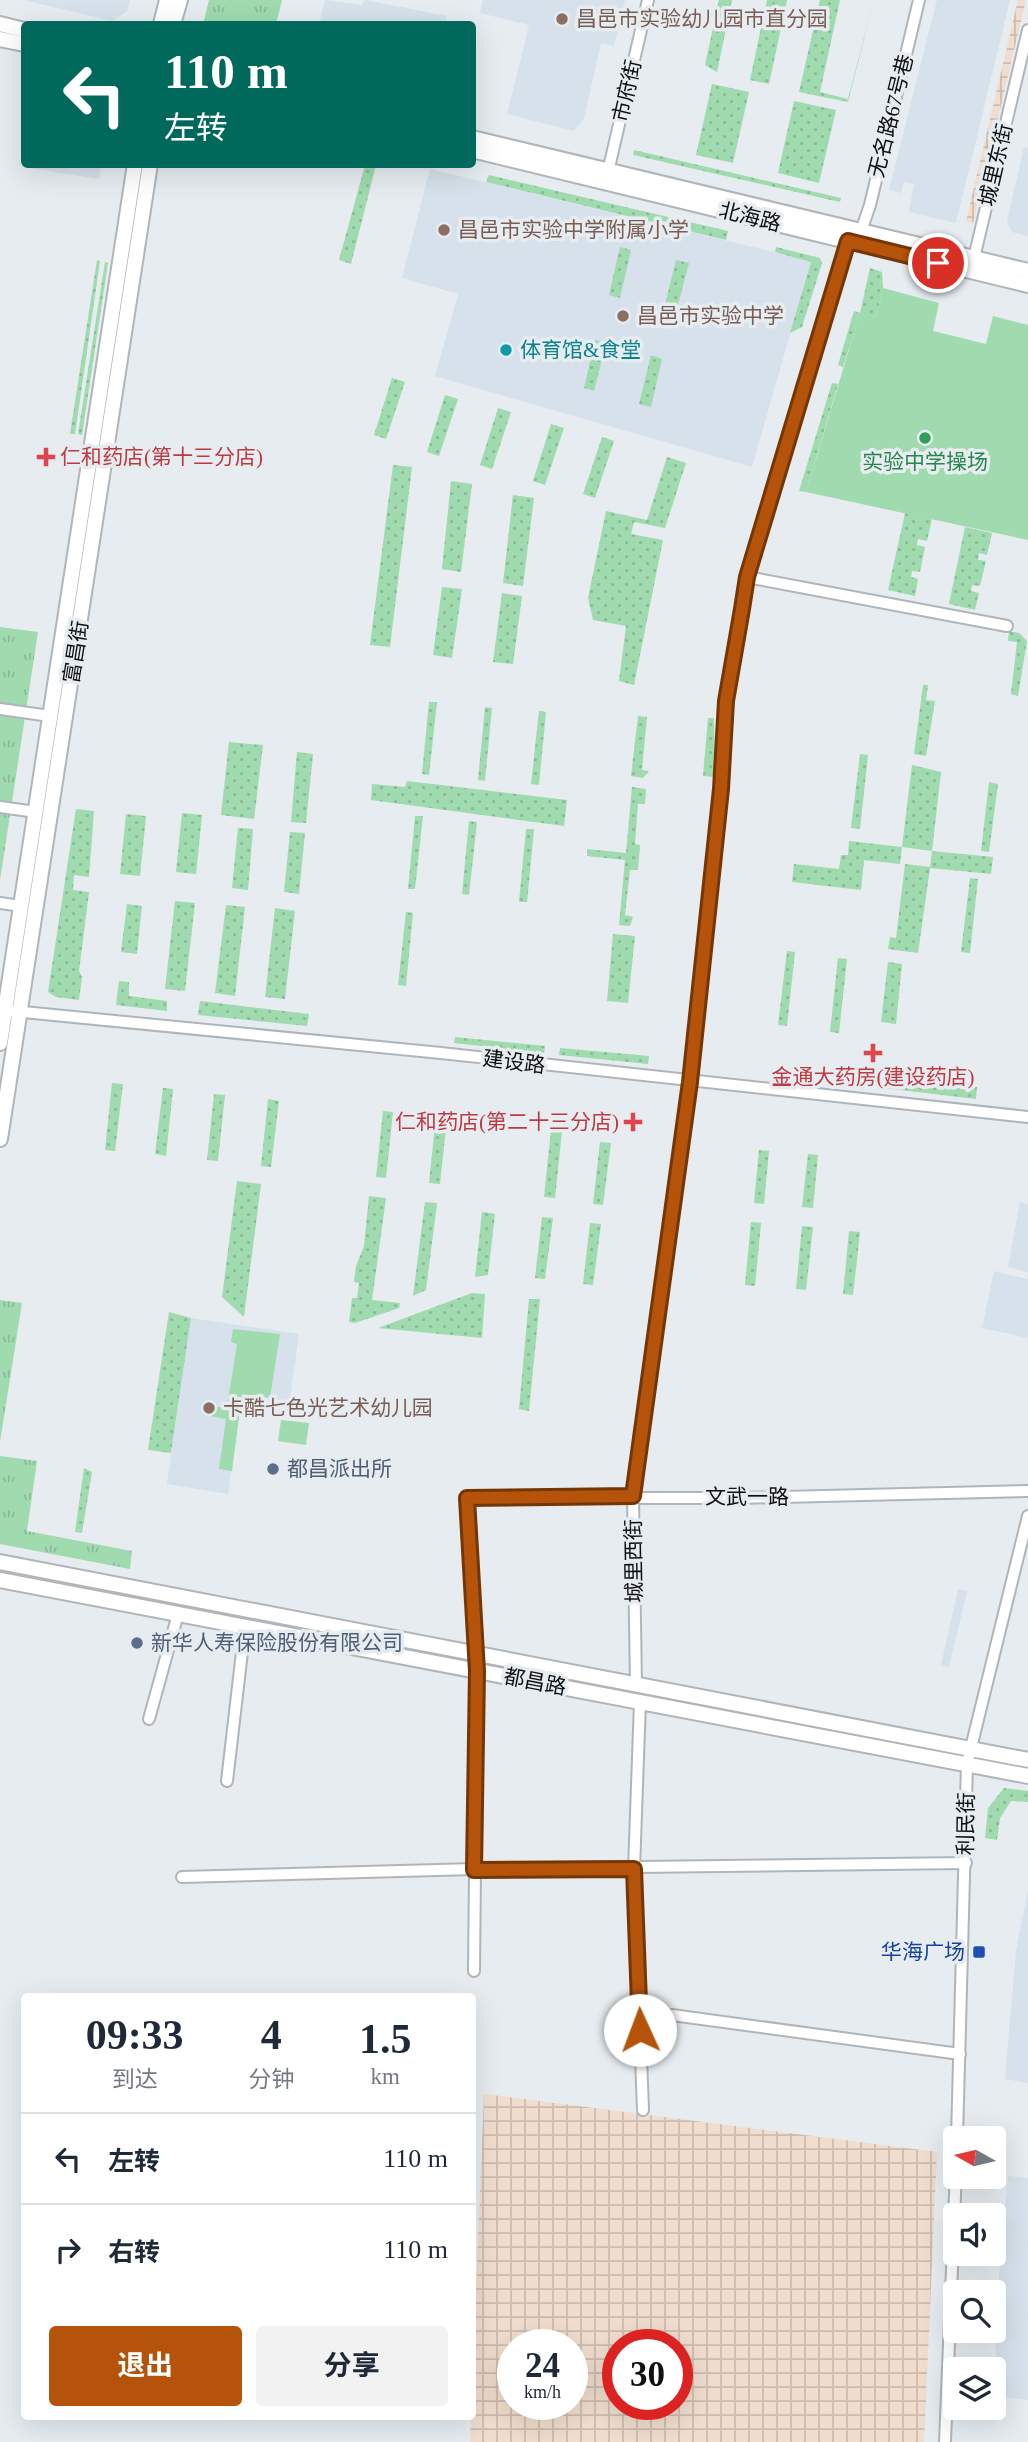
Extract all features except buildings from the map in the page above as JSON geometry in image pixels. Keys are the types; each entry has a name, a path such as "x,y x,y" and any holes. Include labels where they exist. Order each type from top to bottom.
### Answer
{"main road":[{"path":"163,21 167,0"},
{"path":"174,21 180,0"},
{"path":"0,24 21,29"},
{"path":"0,39 21,43"},
{"name":"北海路","path":"476,139 848,241 1028,285"},
{"name":"北海路","path":"476,151 861,231 1028,271"},
{"name":"富昌街","path":"0,1139 8,1010 21,906 134,168"},
{"name":"富昌街","path":"0,1043 8,1010 149,168"},
{"path":"0,1562 636,1685 969,1757"},
{"name":"都昌路","path":"0,1580 640,1702 969,1757 1028,1760"},
{"name":"都昌路","path":"969,1757 1028,1776"}],"street":[{"name":"市府街","path":"607,176 648,0"},
{"name":"无名路67号巷","path":"861,231 870,205 919,0"},
{"name":"城里东街","path":"974,258 1028,30"},
{"name":"城里西街","path":"636,1685 633,1496 690,1082 721,789 726,701 747,577 848,241"},
{"path":"747,577 1007,626"},
{"path":"0,709 50,716"},
{"path":"0,807 36,812"},
{"path":"0,903 21,906"},
{"name":"建设路","path":"8,1010 442,1053 1028,1118"},
{"name":"文武一路","path":"475,1654 467,1498 738,1498 1028,1491"},
{"name":"利民街","path":"957,2126 969,1757 1028,1517"},
{"path":"149,1719 178,1614"},
{"path":"227,1781 245,1626"},
{"path":"474,1971 475,1654"},
{"path":"640,1702 634,1869 643,2110"},
{"path":"182,1877 965,1863"},
{"path":"672,2015 960,2054"},
{"path":"945,2442 955,2189"}],"shaded area":[{"path":"24,0 130,0 127,11 112,21"},
{"path":"325,0 362,5 365,0 447,16 446,21 320,21"},
{"path":"483,0 625,0 614,46 601,43 584,118 574,131 507,114 529,25 480,13"},
{"path":"937,0 1010,0 956,223 909,212 914,184 904,182 901,193 889,190"},
{"path":"1018,0 1026,0 973,223 966,221"},
{"path":"1024,147 1028,148 1028,236 1012,232 1007,222"},
{"path":"29,168 101,168 99,179"},
{"name":"昌邑市实验中学","path":"430,169 811,261 752,467 435,376 458,294 402,278"},
{"path":"1020,1202 1028,1205 1028,1272 1008,1267"},
{"path":"994,1271 1028,1279 1028,1338 982,1328"},
{"name":"卡酷七色光艺术幼儿园","path":"191,1318 299,1334 288,1411 241,1404 228,1494 167,1484"},
{"path":"958,1589 967,1591 949,1667 941,1665"},
{"path":"1028,1890 1028,2083 1005,2079 1016,1950"},
{"path":"484,2094 937,2152 924,2442 470,2442 471,2420 476,2420 476,2293"},
{"path":"1008,2176 1028,2178 1028,2400 1006,2397 1006,2357 995,2357 996,2343 1006,2343 1006,2280 999,2280 1000,2266 1006,2266"}],"green space":[{"path":"209,0 282,0 277,21 204,21"},
{"path":"719,0 732,0 717,72 705,65"},
{"path":"767,0 787,0 769,84 750,80"},
{"path":"820,0 840,0 820,92 848,99 874,0 848,102 799,92"},
{"path":"712,84 749,92 733,163 696,155"},
{"path":"794,101 836,110 819,183 778,173"},
{"path":"634,150 841,198 840,202 633,155"},
{"path":"364,168 375,168 351,264 339,260"},
{"path":"489,175 728,231 726,240 486,182"},
{"path":"620,247 631,250 620,298 609,295"},
{"path":"776,247 820,258 822,263 802,327 790,333 811,262 775,252"},
{"path":"97,260 100,261 75,434 70,434"},
{"path":"676,260 689,263 676,312 664,309"},
{"path":"105,262 108,263 82,435 78,434"},
{"path":"870,268 882,272 883,288 876,317 860,314 843,367 838,365 854,311 860,313"},
{"name":"实验中学操场","path":"883,288 939,303 933,331 986,344 993,316 1028,325 1028,540 806,492 860,313 876,317"},
{"path":"595,340 606,343 594,391 584,388"},
{"path":"651,355 662,359 651,407 639,404"},
{"path":"392,378 405,382 386,439 374,435"},
{"path":"832,383 838,384 806,492 799,491"},
{"path":"445,395 458,399 439,456 427,452"},
{"path":"498,408 511,412 492,469 480,465"},
{"path":"551,424 564,428 545,485 533,481"},
{"path":"602,437 614,441 595,498 583,494"},
{"path":"667,457 686,463 665,528 634,522 631,534 663,540 634,685 619,681 626,626 593,620 588,598 606,511 647,520"},
{"path":"393,465 412,467 390,647 370,645"},
{"path":"451,481 472,484 461,572 442,569"},
{"path":"513,495 534,498 523,586 503,583"},
{"path":"905,513 932,519 927,541 918,539 917,545 925,547 920,572 912,571 911,577 918,579 915,596 888,590"},
{"path":"965,527 992,533 987,555 979,553 978,560 986,561 980,586 972,585 971,591 979,593 975,610 949,604"},
{"path":"442,587 462,589 452,658 433,655"},
{"path":"502,593 522,596 513,664 493,662"},
{"path":"0,627 38,632 0,880"},
{"path":"1009,631 1019,633 1027,641 1018,696 1011,694 1017,642 1008,641"},
{"path":"923,685 928,685 926,700 935,701 926,756 914,754"},
{"path":"429,702 437,702 429,775 422,774"},
{"path":"485,707 492,708 485,781 478,780"},
{"path":"539,711 546,712 539,785 531,784"},
{"path":"638,716 647,717 642,770 649,771 643,778 631,776"},
{"path":"708,718 714,718 715,777 703,776"},
{"path":"229,742 263,745 254,819 221,815"},
{"path":"297,752 313,754 306,823 291,822"},
{"path":"860,754 868,755 860,829 851,828"},
{"path":"912,765 941,772 932,851 902,847"},
{"path":"407,781 567,800 564,826 371,800 372,784 405,787"},
{"path":"989,782 998,784 989,852 981,851"},
{"path":"632,787 646,789 645,804 638,804 635,844 640,845 638,870 630,870 625,915 633,917 630,926 619,925 625,860 587,856 587,849 626,853"},
{"path":"76,809 94,811 89,877 74,875 73,890 89,892 79,971 82,977 79,1000 56,997 48,992"},
{"path":"182,813 202,815 196,874 176,872"},
{"path":"126,814 146,816 140,876 120,874"},
{"path":"415,816 423,816 415,889 408,889"},
{"path":"469,821 477,822 469,895 462,894"},
{"path":"238,828 253,829 248,890 232,888"},
{"path":"526,829 534,829 527,902 519,902"},
{"path":"290,832 305,833 299,894 284,892"},
{"path":"849,841 902,847 900,864 864,860 861,890 792,882 794,864 839,869 841,855 848,855"},
{"path":"932,851 993,857 991,874 930,868 918,953 888,949 890,937 896,938 905,864 930,867"},
{"path":"970,878 978,879 970,953 961,952"},
{"path":"175,901 195,903 185,991 165,989"},
{"path":"127,904 142,906 137,954 121,952"},
{"path":"226,905 245,907 235,996 215,993"},
{"path":"275,908 295,911 285,999 265,997"},
{"path":"406,912 413,913 406,986 398,985"},
{"path":"613,934 635,936 628,1003 607,1001"},
{"path":"787,951 795,952 787,1026 778,1025"},
{"path":"838,958 847,959 839,1033 830,1032"},
{"path":"888,962 902,964 896,1024 881,1022"},
{"path":"119,981 129,982 129,996 167,1001 167,1011 116,1005"},
{"path":"200,1001 309,1014 307,1026 198,1015"},
{"path":"455,1037 545,1046 544,1053 454,1043"},
{"path":"560,1048 649,1056 648,1064 559,1055"},
{"path":"885,1076 977,1087 976,1099 884,1088"},
{"path":"112,1083 123,1084 115,1151 105,1150"},
{"path":"163,1088 173,1089 166,1156 155,1154"},
{"path":"214,1094 225,1095 218,1161 207,1160"},
{"path":"268,1099 279,1101 271,1167 261,1166"},
{"path":"383,1111 393,1112 386,1178 376,1177"},
{"path":"436,1116 447,1118 440,1184 429,1183"},
{"path":"551,1130 562,1131 555,1198 544,1197"},
{"path":"600,1142 611,1143 603,1205 593,1204"},
{"path":"759,1150 769,1151 764,1204 754,1203"},
{"path":"808,1154 818,1155 813,1208 802,1207"},
{"path":"237,1181 261,1184 244,1317 222,1297"},
{"path":"369,1196 386,1198 372,1300 400,1303 399,1308 355,1323 349,1322 352,1298 357,1298 359,1283 354,1282 356,1266 364,1246"},
{"path":"425,1202 437,1203 426,1290 413,1296"},
{"path":"482,1212 495,1214 488,1275 475,1277"},
{"path":"542,1217 553,1218 545,1279 535,1278"},
{"path":"751,1222 761,1223 755,1286 745,1285"},
{"path":"590,1223 601,1224 593,1285 583,1284"},
{"path":"802,1226 813,1227 806,1290 796,1289"},
{"path":"849,1231 860,1232 853,1295 843,1294"},
{"path":"472,1293 485,1294 482,1338 378,1328"},
{"path":"529,1299 540,1299 529,1411 519,1409"},
{"path":"0,1300 22,1303 0,1442"},
{"path":"169,1312 191,1318 171,1453 148,1450"},
{"path":"233,1329 280,1334 270,1398 242,1394 232,1471 219,1469 226,1419 211,1416 213,1407 227,1407 237,1344 231,1342"},
{"path":"281,1420 309,1423 306,1445 278,1441"},
{"path":"0,1456 37,1461 27,1531 132,1551 130,1569 0,1544"},
{"path":"84,1468 92,1472 82,1533 75,1532"},
{"path":"1004,1788 1028,1791 1028,1802 1011,1801 1000,1818 997,1840 985,1838 988,1808"}],"place":[{"name":"昌邑市实验幼儿园市直分园","path":"562,19"},
{"name":"昌邑市实验中学附属小学","path":"444,230"},
{"name":"昌邑市实验中学","path":"623,316"},
{"name":"体育馆&食堂","path":"506,350"},
{"name":"实验中学操场","path":"925,438"},
{"name":"仁和药店(第十三分店)","path":"46,457"},
{"name":"金通大药房(建设药店)","path":"873,1053"},
{"name":"仁和药店(第二十三分店)","path":"633,1122"},
{"name":"卡酷七色光艺术幼儿园","path":"209,1408"},
{"name":"都昌派出所","path":"273,1469"},
{"name":"新华人寿保险股份有限公司","path":"137,1643"},
{"name":"华海广场","path":"979,1952"}],"route":[{"path":"640,2030 634,1869 474,1870 477,1671 467,1498 633,1496 690,1082 721,789 726,701 747,577 848,241 938,263"}]}
